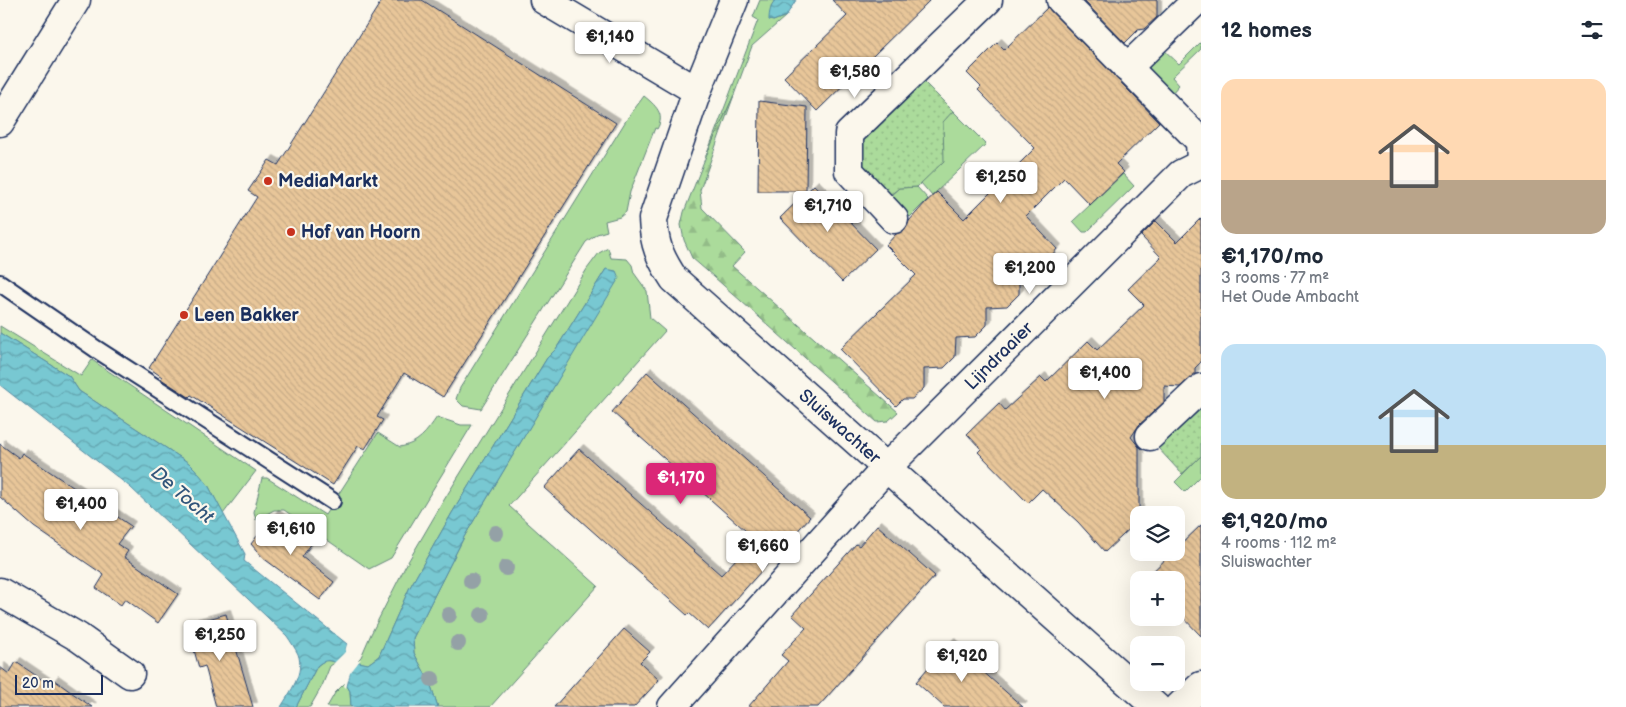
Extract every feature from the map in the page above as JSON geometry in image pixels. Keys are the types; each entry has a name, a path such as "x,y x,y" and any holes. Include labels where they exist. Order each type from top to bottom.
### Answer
{"street":[{"path":"0,122 76,0"},
{"path":"544,0 697,91"},
{"name":"Sluiswachter","path":"734,0 697,91 653,218 657,248 664,263 674,279 1156,707"},
{"path":"894,219 849,171 850,134 988,0"},
{"name":"Lijndraaier","path":"672,707 886,468 1181,174 1201,163 1200,141 1061,0"},
{"path":"1127,68 1197,0"},
{"path":"1150,436 1201,388"},
{"path":"0,592 78,637 130,674"},
{"path":"1179,707 1201,686"}],"lane":[{"path":"0,283 96,349 332,501"}],"green space":[{"path":"760,0 775,0 771,6 773,21 786,16 752,46 734,95 706,156 758,20 753,17"},
{"path":"1201,42 1201,49 1172,77 1179,85 1171,94 1149,71 1149,61 1162,48 1179,64"},
{"path":"922,80 953,111 943,122 944,161 917,187 899,188 889,196 859,166 861,137"},
{"path":"734,95 700,190 702,208 745,252 732,266 898,412 888,421 877,422 692,258 684,240 681,225 684,212 706,156"},
{"path":"644,96 658,110 660,119 630,192 626,212 620,217 605,221 607,231 597,234 586,242 481,409 463,406 456,399 460,388 627,119"},
{"path":"953,111 986,144 932,196 921,183 942,121"},
{"path":"1123,174 1134,186 1087,232 1083,232 1073,221"},
{"path":"917,187 928,199 910,217 890,196 899,188"},
{"path":"608,248 611,258 627,259 632,265 634,273 647,291 650,318 665,331 509,506 598,586 490,707 438,707 430,683 414,653 413,638 464,537 563,371 606,269 556,349 547,358 452,513 409,589 379,656 368,664 356,662 361,657 405,567 444,500 587,269 599,253"},
{"path":"0,326 81,376 92,360 256,471 223,514 208,485 189,463 79,391 69,376 0,333"},
{"path":"1201,403 1201,456 1182,474 1157,447"},
{"path":"437,417 461,425 472,425 391,558 369,569 284,510 274,510 256,520 254,512 262,478 267,478 325,515 378,433 400,447 412,443 422,436"},
{"path":"1201,456 1201,476 1185,492 1175,482"},
{"path":"325,660 336,662 330,666 322,686 310,707 296,707 317,666"},
{"path":"348,680 347,686 350,691 351,707 327,707 335,693"}],"water":[{"path":"775,0 796,0 786,16 773,21 769,20 769,17 770,9"},
{"name":"De Tocht","path":"606,269 616,271 619,278 464,537 413,638 414,653 430,683 438,707 351,707 350,691 347,686 350,673 334,662 326,661 317,666 296,707 281,707 296,682 300,668 298,654 287,636 130,487 0,385 0,333 69,376 79,391 189,463 208,485 245,554 244,561 347,644 345,652 357,663 368,664 379,656 409,589 452,513 547,358 556,349"}],"pier":[{"path":"347,644 349,645 347,651 357,660 361,659 350,673 346,688 344,686 347,674 333,664 345,652"}],"building":[{"path":"382,0 422,0 616,123 443,397 404,373 377,417 383,420 365,449 358,446 333,485 191,395 189,397 161,379 162,377 149,368 257,197 248,191 269,160 278,165"},
{"path":"832,0 930,0 817,111 784,77 847,16"},
{"path":"1083,0 1157,0 1157,17 1144,29 1138,30 1125,43"},
{"path":"1048,7 1159,122 1116,164 1124,172 1090,205 1064,178 1026,216 1057,249 1051,256 1050,264 1039,275 1019,276 1019,294 1007,306 987,307 987,325 975,337 956,338 955,357 944,368 924,369 924,388 912,399 903,399 896,406 840,349 916,275 886,245 896,234 905,230 909,221 925,203 937,192 964,219 1035,148 978,90 981,87 967,73 997,43 1004,50"},
{"path":"759,101 807,107 806,191 758,191"},
{"path":"814,185 876,249 842,282 780,218"},
{"path":"1201,218 1201,362 1195,368 1195,374 1180,387 1164,386 1164,402 1139,425 1131,437 1139,447 1139,506 1130,506 1130,528 1105,552 1078,522 1042,489 1028,503 978,452 981,449 967,434 999,403 1005,410 1041,377 1046,382 1088,341 1097,350 1144,305 1128,289 1161,257 1141,236 1156,221 1177,242"},
{"path":"647,372 810,517 708,630 689,613 687,615 544,488 579,449 721,575 755,539 612,412"},
{"path":"0,444 19,458 22,453 131,526 117,544 128,551 124,557 178,594 158,623 125,599 121,605 96,588 104,575 34,527 0,497"},
{"path":"274,514 312,543 302,557 334,582 320,600 263,558 251,544"},
{"path":"877,525 935,576 818,707 748,707 788,661 781,655 806,628 792,615 856,544 859,546"},
{"path":"1201,525 1201,636 1185,619 1185,571 1153,571 1164,561 1185,561 1185,540"},
{"path":"226,614 253,707 216,707 205,666 199,668 187,625"},
{"path":"624,629 650,652 640,662 659,680 634,707 554,707"},
{"path":"950,642 1023,707 944,707 916,682"},
{"path":"16,662 50,685 54,680 92,707 0,707 0,667 9,674"}],"place":[{"name":"MediaMarkt","path":"268,181"},
{"name":"Hof van Hoorn","path":"291,232"},
{"name":"Leen Bakker","path":"184,315"}]}
